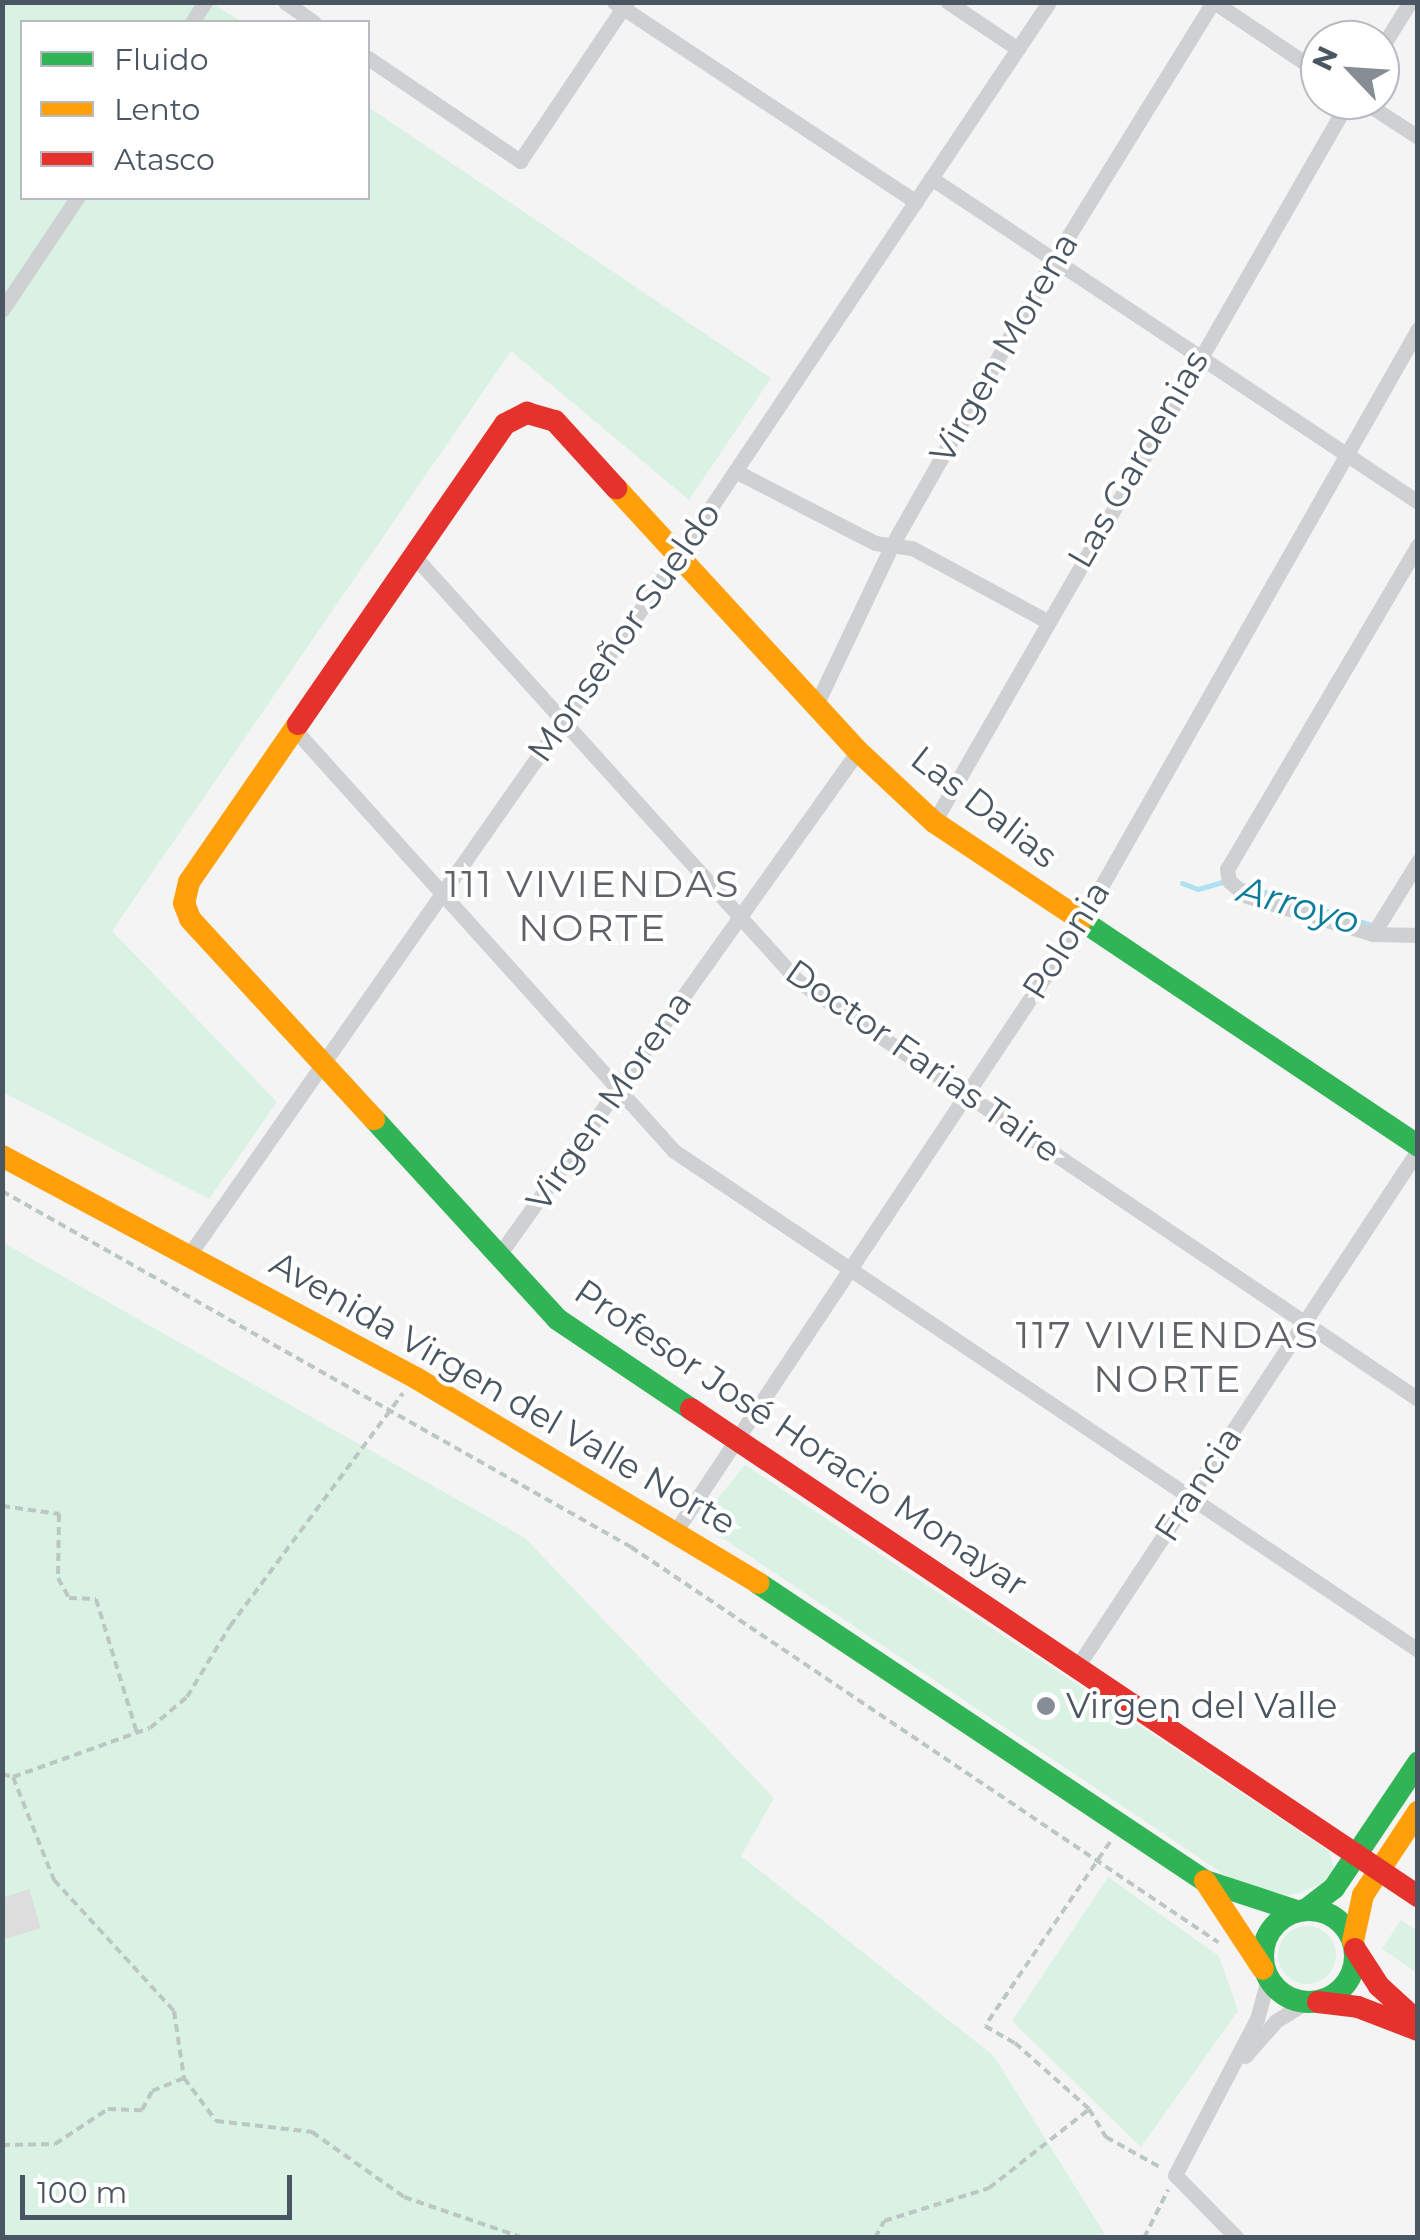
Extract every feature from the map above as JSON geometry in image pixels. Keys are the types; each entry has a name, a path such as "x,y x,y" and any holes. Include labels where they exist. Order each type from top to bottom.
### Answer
{"street":[{"path":"285,2 311,20"},
{"path":"948,2 1018,49"},
{"name":"Monseñor Sueldo","path":"189,1255 679,555 1050,2"},
{"path":"1214,2 1300,60"},
{"name":"Virgen Morena","path":"816,705 892,545 1053,262 1214,2"},
{"path":"370,59 520,161 621,4 916,202"},
{"name":"Las Gardenias","path":"934,822 1195,358 1337,120"},
{"path":"1392,120 1418,137"},
{"path":"932,178 1195,358 1418,502"},
{"path":"2,310 75,200"},
{"name":"Polonia","path":"678,1529 1081,922 1418,329"},
{"name":"Las Dalias","path":"414,557 504,424 527,413 555,420 858,750 934,822 1418,1148"},
{"path":"735,470 874,542 912,548 1045,620"},
{"path":"1418,544 1227,869 1228,881 1247,896 1373,934 1418,936"},
{"path":"414,557 296,731 674,1150 1418,1650"},
{"name":"Doctor Farias Taire","path":"414,557 798,981 1418,1399"},
{"name":"Profesor José Horacio Monayar","path":"296,731 189,882 184,904 190,919 557,1318 1418,1896"},
{"name":"Virgen Morena","path":"499,1255 858,750"},
{"path":"1373,934 1418,861"},
{"name":"Francia","path":"1077,1667 1418,1148"},
{"name":"Avenida Virgen del Valle Norte","path":"2,1156 416,1378 678,1529 1205,1882 1302,1910"},
{"path":"1236,2238 1175,2175 1258,2019 1266,1976 1262,1957 1272,1928 1334,1888 1418,1762"},
{"path":"1227,2078 1276,2022 1351,1977 1358,1906 1418,1812"},
{"name":"Avenida Virgen del Valle Norte","path":"1205,1882 1266,1976"},
{"path":"1302,1910 1336,1918 1378,1986 1418,2026"},
{"path":"1266,1976 1283,1996 1358,2007 1418,2026"}],"path":[{"path":"2,1191 272,1340 388,1413 452,1442 631,1547 1230,1951"},
{"path":"2,1774 13,1776 136,1733 187,1697 230,1626 416,1378"},
{"path":"2,1506 59,1514 58,1578 69,1598 96,1599 136,1733"},
{"path":"13,1776 54,1880 174,2011 184,2078 216,2121 312,2132 404,2196 524,2238"},
{"path":"1121,1825 985,2026 1016,2043 1088,2109 1106,2137 1175,2175 1144,2238"},
{"path":"2,2145 54,2144 108,2109 142,2110 152,2092 184,2078"},
{"path":"875,2238 884,2221 989,2188 1088,2109"}],"green space":[{"path":"2,3 212,3 239,20 20,20 20,200 370,200 370,108 771,378 689,500 511,351 112,931 277,1102 209,1199 3,1092"},
{"path":"2,1242 525,1538 774,1798 741,1856 994,2056 1104,2233 1101,2237 3,2237"},
{"path":"745,1465 1329,1851 1334,1868 1322,1883 1300,1893 1277,1897 1240,1885 712,1531 711,1507"},
{"path":"1108,1877 1219,1956 1238,2011 1141,2147 1012,2021"},
{"path":"1401,1920 1417,1931 1417,1973 1382,1949"},
{"path":"1307,1926 1328,1934 1336,1955 1328,1976 1307,1984 1286,1976 1278,1955 1286,1934"}],"building":[{"path":"29,1889 41,1928 2,1940 2,1898"}],"waterway":[{"name":"Arroyo","path":"1182,883 1198,889 1226,881"},
{"name":"Arroyo","path":"1242,885 1375,926"}],"traffic: fast":[{"path":"1081,920 1418,1146"},
{"path":"374,1119 557,1319 691,1409"},
{"path":"758,1583 1205,1881 1297,1911"},
{"path":"1307,1909 1334,1888 1418,1763"},
{"path":"1300,1910 1318,1910 1335,1917 1348,1930 1355,1956 1348,1982 1335,1995 1318,2002 1300,2002 1283,1995 1270,1982 1263,1965 1263,1947 1270,1930 1283,1917 1300,1910"}],"traffic: slow":[{"path":"616,488 858,751 934,822 1081,920"},
{"path":"298,724 189,882 184,903 190,919 374,1119"},
{"path":"2,1156 416,1378 758,1583"},
{"path":"1353,1941 1363,1895 1418,1812"},
{"path":"1205,1881 1263,1969"}],"traffic: jam":[{"path":"298,724 505,424 527,413 555,421 616,488"},
{"path":"691,1409 1418,1896"},
{"path":"1355,1949 1379,1986 1418,2022"},
{"path":"1318,2002 1358,2007 1418,2030"}],"place":[{"name":"Virgen del Valle","path":"1046,1706"}],"district":[{"name":"111 VIVIENDAS NORTE","path":"593,906"},
{"name":"117 VIVIENDAS NORTE","path":"1168,1357"}]}
